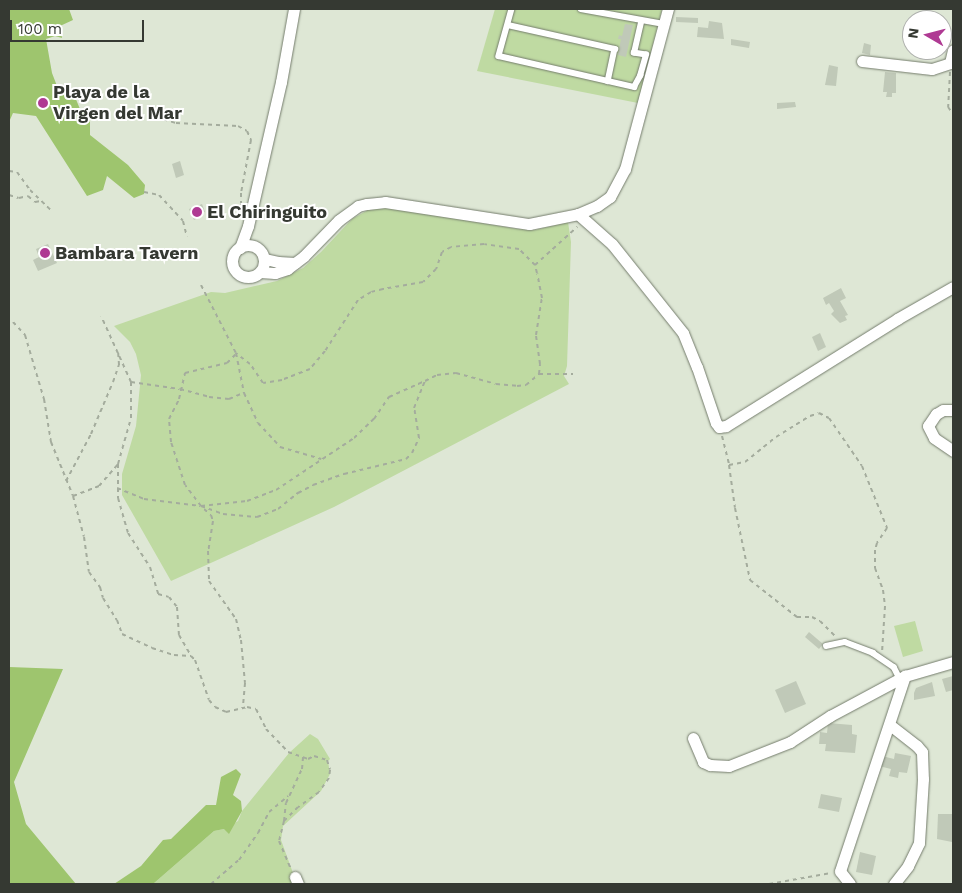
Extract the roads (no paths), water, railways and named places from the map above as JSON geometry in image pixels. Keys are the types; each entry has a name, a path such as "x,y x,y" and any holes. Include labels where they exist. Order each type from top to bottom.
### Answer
{"street":[{"path":"240,248 245,221 281,82 294,9"},
{"path":"259,248 248,245 235,252 231,260 235,272 244,277 260,272 275,273 287,269 339,220 358,206 367,204 386,202 529,224 578,214 610,197 626,170 656,61 668,9"},
{"path":"862,61 932,68 950,63 953,50"},
{"path":"578,214 612,244 683,333 697,367 716,424 719,427 726,426 897,319 953,287"},
{"path":"245,221 251,238 265,259 295,263"},
{"path":"260,272 265,259"},
{"path":"953,410 949,409 936,414 928,426 934,438 953,451"},
{"path":"953,446 953,451"},
{"path":"693,738 703,762 710,765 729,766 790,742 830,716 902,678 953,662"},
{"path":"850,884 840,871 857,816 890,725 902,678"},
{"path":"890,725 922,752 923,779 919,843 908,866 894,884"}],"lane":[{"path":"512,9 499,56 634,87 640,76 646,55 634,53 641,22"},
{"path":"581,9 641,22 664,24"},
{"path":"508,25 615,49 608,81"},
{"path":"826,646 845,642 894,667 902,678"}],"place":[{"name":"Playa de la Virgen del Mar","path":"43,103"},
{"name":"El Chiringuito","path":"197,212"},
{"name":"Bambara Tavern","path":"45,253"}]}
